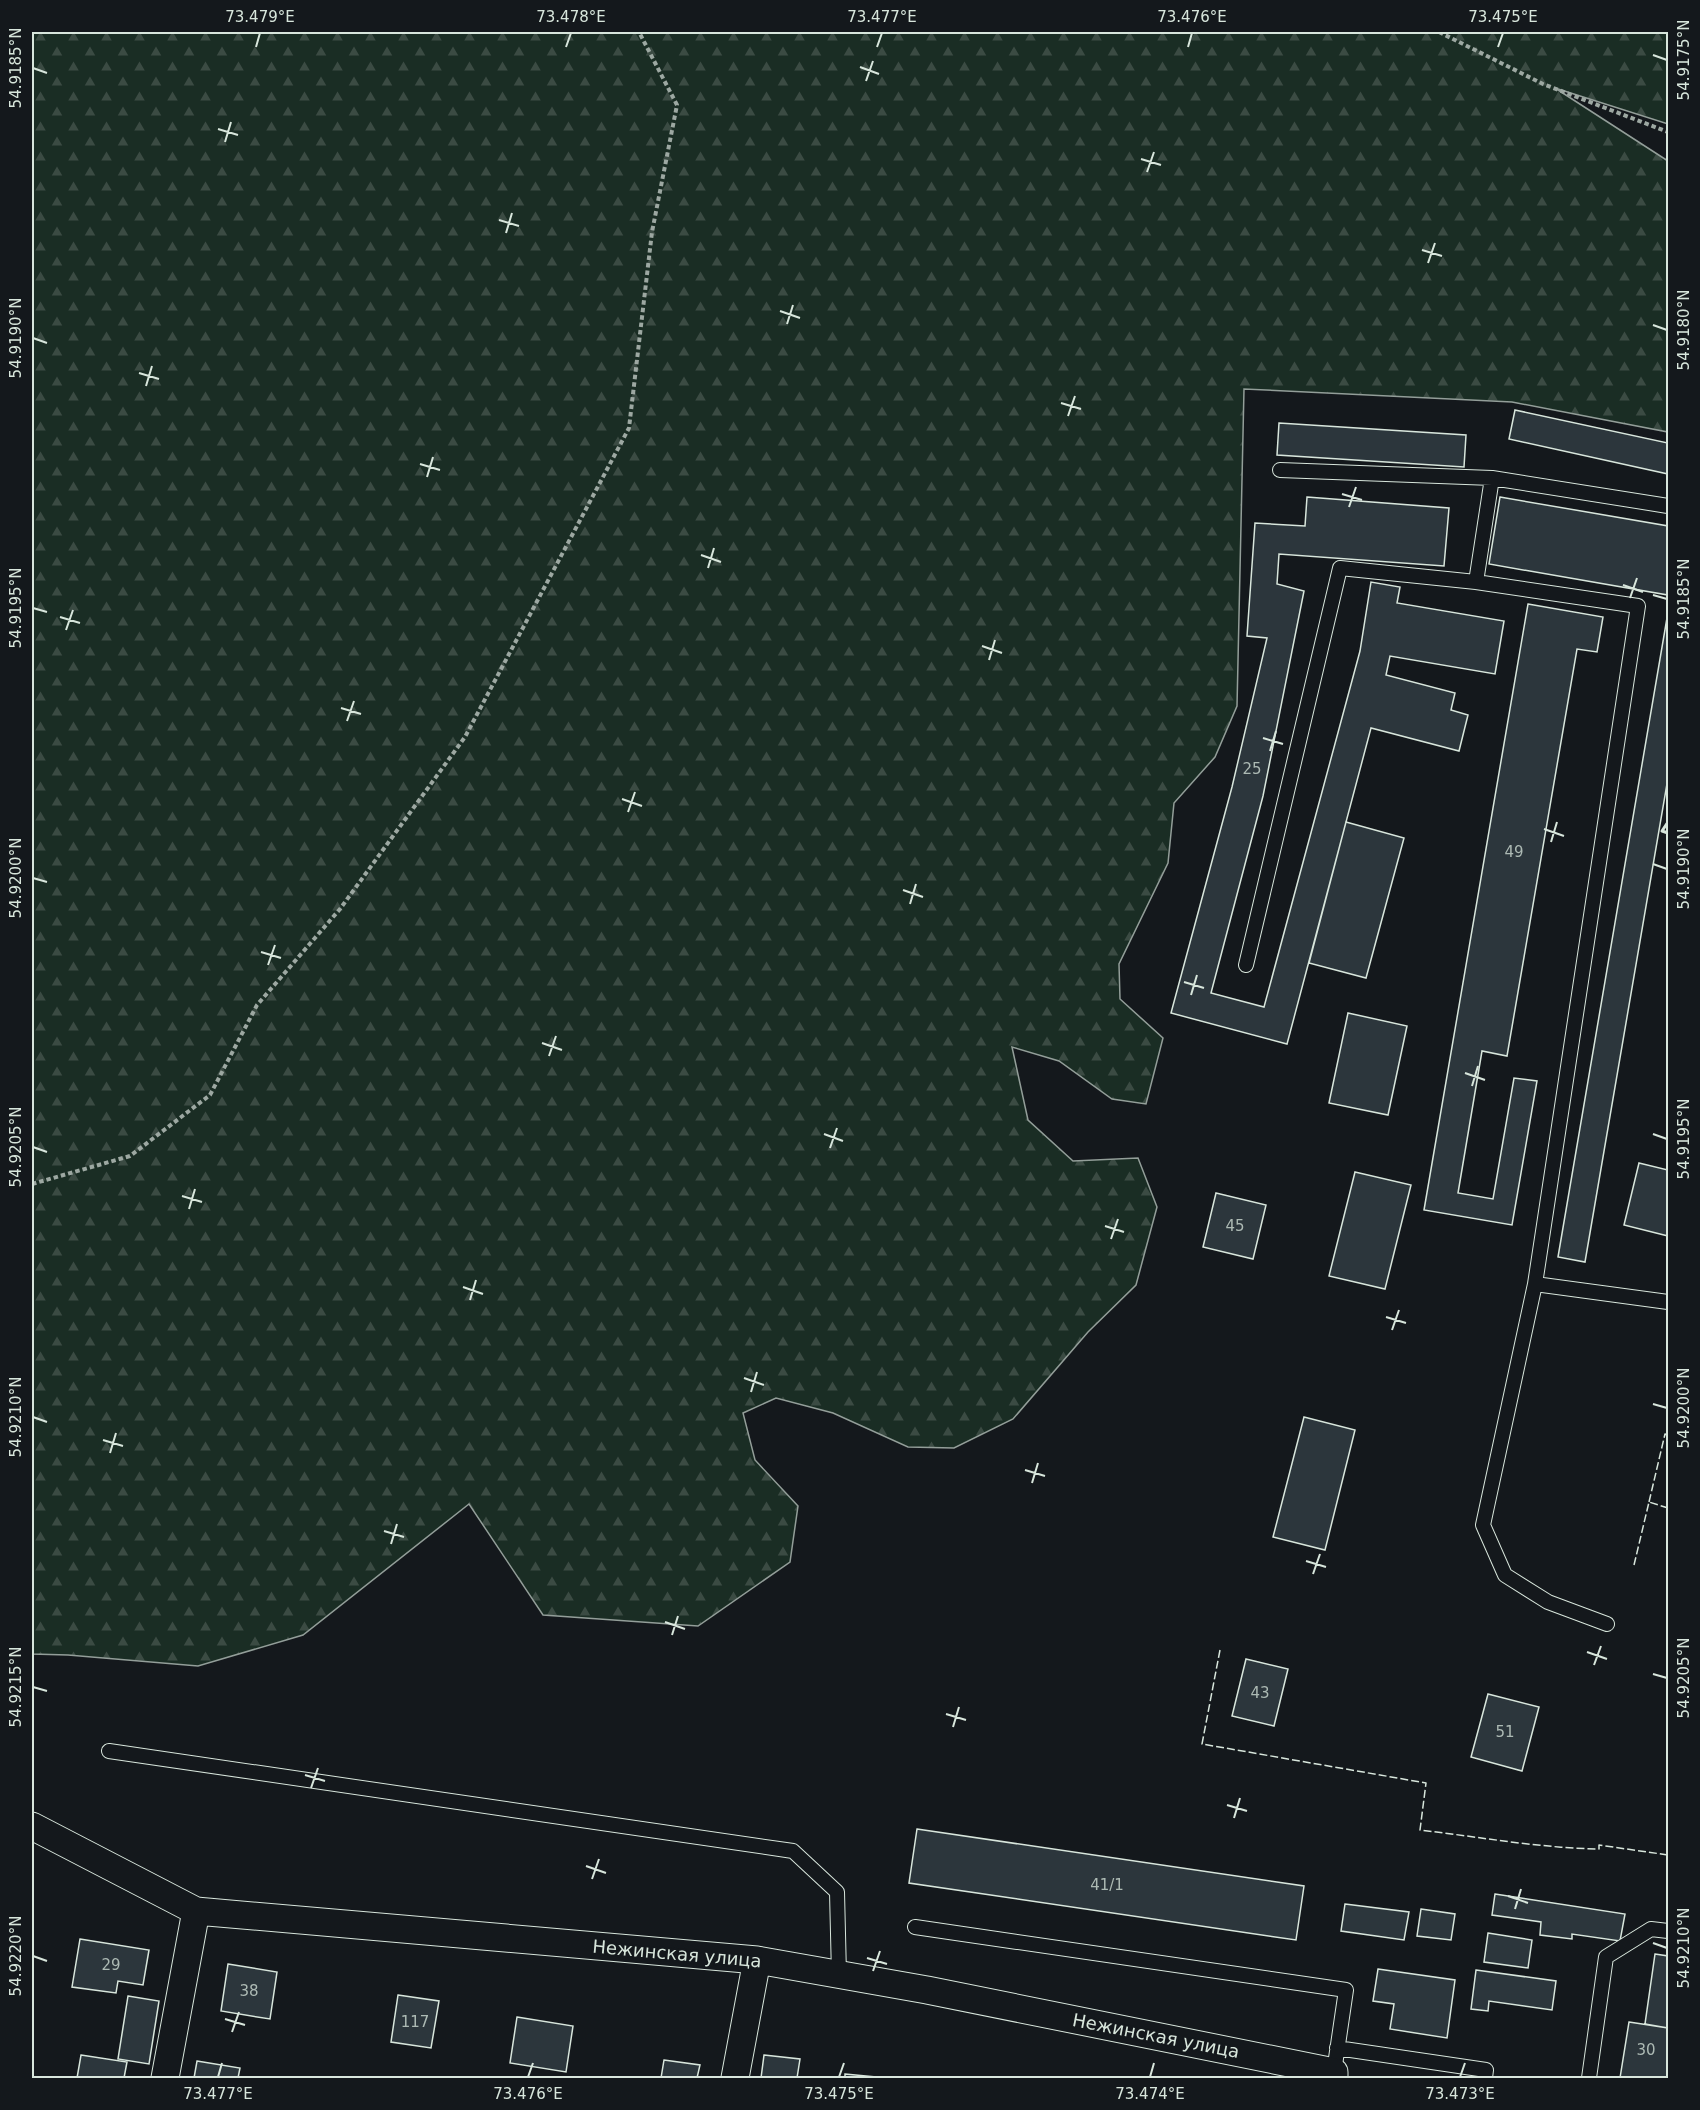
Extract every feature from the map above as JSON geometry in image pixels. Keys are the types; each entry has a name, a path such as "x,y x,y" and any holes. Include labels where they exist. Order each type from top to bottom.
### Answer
{"street":[{"name":"Нежинская улица","path":"32,1826 196,1911 757,1960 1335,2066"},
{"path":"165,2079 196,1911"},
{"path":"735,2079 757,1960"}],"lane":[{"path":"1280,470 1492,478 1668,506"},
{"path":"1476,582 1492,478"},
{"path":"1246,965 1340,568 1476,582 1638,606 1535,1284 1483,1525 1505,1575 1548,1602 1607,1624"},
{"path":"1535,1284 1668,1302"},
{"path":"109,1751 793,1851 837,1892 839,1974"},
{"path":"915,1927 1346,1990 1335,2066 1486,2070 1485,2079"},
{"path":"1588,2079 1606,1957 1652,1929 1668,1931"}],"path":[{"path":"32,1184 130,1156 210,1095 257,1005 340,909 465,737 624,438 629,428 652,232 677,105 639,32"},
{"path":"1439,32 1543,84 1668,132"}],"green space":[{"path":"32,32 1668,32 1668,124 1555,88 1668,161 1668,432 1512,402 1244,389 1237,706 1215,757 1174,803 1168,863 1119,964 1120,999 1163,1038 1146,1104 1112,1099 1059,1061 1012,1047 1028,1120 1073,1161 1138,1158 1157,1207 1136,1285 1088,1332 1013,1419 954,1448 908,1447 833,1413 776,1398 743,1413 755,1460 798,1506 790,1562 698,1626 543,1615 469,1504 303,1635 198,1666 32,1654"}],"building":[{"path":"1515,410 1668,443 1668,474 1509,439"},
{"path":"1279,423 1466,435 1464,467 1277,455"},
{"path":"1307,497 1449,508 1444,566 1279,554 1277,584 1304,591 1263,796 1211,993 1264,1007 1360,651 1371,582 1400,587 1397,603 1504,621 1495,674 1390,656 1386,675 1455,693 1451,710 1468,715 1459,751 1371,728 1287,1044 1171,1013 1232,787 1267,638 1247,636 1255,523 1305,526"},
{"path":"1500,497 1668,526 1668,595 1489,564"},
{"path":"1528,604 1603,617 1597,652 1577,649 1507,1056 1482,1051 1458,1193 1493,1199 1514,1078 1537,1081 1512,1225 1424,1210"},
{"path":"1668,612 1668,778 1585,1262 1558,1257"},
{"path":"1346,822 1404,838 1366,978 1309,963"},
{"path":"1348,1013 1407,1026 1388,1115 1329,1103"},
{"path":"1639,1163 1668,1170 1668,1236 1624,1225"},
{"path":"1355,1172 1411,1185 1385,1289 1329,1276"},
{"path":"1216,1193 1266,1205 1253,1259 1203,1247"},
{"path":"1304,1417 1355,1430 1325,1550 1273,1537"},
{"path":"1246,1659 1288,1669 1274,1726 1232,1716"},
{"path":"1488,1694 1539,1707 1522,1771 1471,1757"},
{"path":"917,1829 1304,1886 1296,1940 909,1883"},
{"path":"1495,1894 1625,1914 1620,1941 1572,1934 1572,1939 1540,1935 1541,1922 1492,1915"},
{"path":"1345,1904 1409,1912 1404,1940 1341,1931"},
{"path":"1421,1909 1455,1914 1451,1940 1417,1936"},
{"path":"1488,1933 1532,1940 1528,1968 1484,1962"},
{"path":"80,1939 149,1950 143,1985 118,1981 116,1993 72,1987"},
{"path":"1655,1954 1668,1956 1668,2028 1645,2024"},
{"path":"228,1964 277,1972 270,2019 221,2011"},
{"path":"1378,1969 1455,1980 1447,2038 1390,2029 1394,2004 1373,2001"},
{"path":"1476,1970 1556,1981 1552,2010 1489,2001 1488,2011 1471,2009"},
{"path":"398,1995 439,2001 431,2048 391,2042"},
{"path":"128,1996 159,2001 149,2064 118,2059"},
{"path":"517,2017 573,2026 566,2072 510,2063"},
{"path":"1629,2022 1668,2028 1668,2078 1620,2078"},
{"path":"81,2055 127,2062 124,2078 77,2078"},
{"path":"764,2055 800,2059 797,2078 761,2078"},
{"path":"664,2060 700,2065 697,2078 661,2078"},
{"path":"197,2061 240,2068 238,2078 194,2078"},
{"path":"845,2074 887,2078 845,2078"}],"fence":[{"path":"1649,1502 1665,1434 1668,1435"},
{"path":"1634,1565 1649,1502 1668,1508"},
{"path":"1220,1650 1202,1744 1426,1783 1420,1830 1577,1848 1599,1849 1599,1845 1668,1855"}],"wall":[{"path":"1668,822 1662,831 1668,833"}]}
